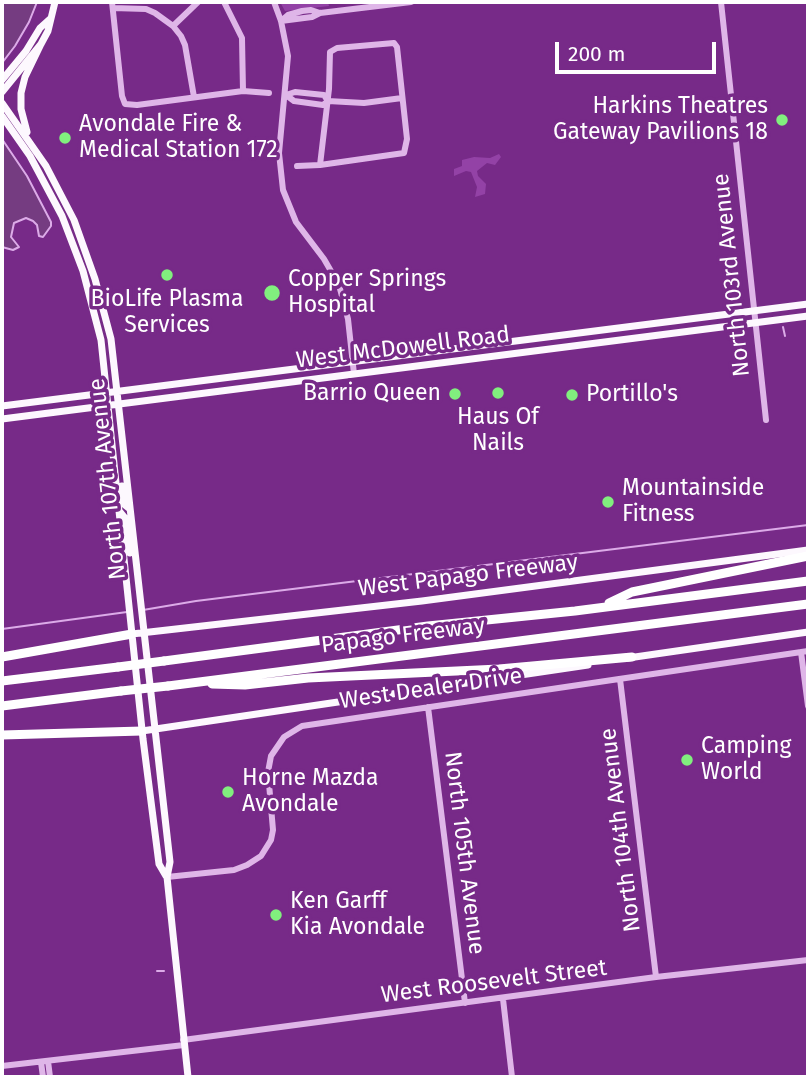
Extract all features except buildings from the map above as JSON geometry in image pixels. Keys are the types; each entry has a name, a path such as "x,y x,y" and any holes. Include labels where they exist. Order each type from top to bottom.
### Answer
{"highway":[{"path":"601,606 632,593 808,556"},
{"name":"Papago Freeway","path":"2,681 428,626 808,581"},
{"name":"Papago Freeway","path":"2,706 808,604"},
{"path":"2,657 132,634"},
{"path":"186,683 244,685 308,678 499,668 632,657"},
{"path":"2,735 142,730"}],"main road":[{"path":"34,146 22,118 21,93 25,77 48,32 55,2"},
{"path":"2,80 50,18"},
{"path":"2,92 41,44"},
{"name":"North 107th Avenue","path":"2,103 47,167 74,220 96,279 111,339 170,862 167,877 188,1077"},
{"name":"North 107th Avenue","path":"2,116 39,171 71,236 101,340 142,730 159,864 167,877"},
{"path":"39,171 47,167"},
{"name":"West McDowell Road","path":"2,406 808,304"},
{"name":"West McDowell Road","path":"2,419 808,316"},
{"path":"116,472 121,482 125,505 130,509"},
{"path":"119,511 125,518 132,566 137,569"},
{"name":"West Papago Freeway","path":"132,634 422,601 808,550"},
{"path":"142,730 808,632"}],"street":[{"path":"173,26 198,2"},
{"path":"224,2 242,38 243,91"},
{"path":"274,2 281,20 288,56 279,153 283,190 296,222 324,259 339,285 348,319 354,374"},
{"path":"333,2 334,11"},
{"path":"281,20 411,2"},
{"name":"North 103rd Avenue","path":"721,2 766,420"},
{"path":"194,97 185,45 173,26 146,9 112,5 125,104 137,105 243,91 269,93"},
{"path":"297,166 320,165 404,153 407,139 397,47 394,43 337,48 330,52 328,101 320,165"},
{"path":"286,95 295,92 310,93 324,95 328,101"},
{"path":"309,103 310,93"},
{"path":"286,95 294,101 323,105 328,101 364,103 402,97"},
{"path":"805,651 808,706"},
{"name":"West Dealer Drive","path":"167,877 234,870 261,856 273,830 268,772 271,756 278,743 302,726 805,651"},
{"name":"North 104th Avenue","path":"620,679 656,977"},
{"name":"North 105th Avenue","path":"428,707 465,1003"},
{"name":"West Roosevelt Street","path":"2,1066 656,977 808,960"},
{"path":"503,999 512,1077"},
{"path":"43,1077 45,1061"},
{"path":"45,1061 50,1077"}],"shaded area":[{"path":"3,2 37,2 29,22 2,63"},
{"path":"280,2 328,2 329,6 285,11"},
{"path":"2,139 27,176 51,222 43,237 39,236 37,225 33,221 26,218 14,223 11,237 19,247 13,250 2,247"},
{"path":"499,154 501,157 495,165 487,163 477,171 486,184 485,194 475,197 477,187 471,172 466,171 454,176 454,169 462,166 462,160 474,157 490,158"}],"waterway":[{"path":"783,327 785,336"},
{"path":"143,610 196,601 808,525"},
{"path":"2,629 127,612"},
{"path":"157,971 164,971"}],"place":[{"name":"Harkins Theatres Gateway Pavilions 18","path":"782,120"},
{"name":"Avondale Fire & Medical Station 172","path":"65,138"},
{"name":"BioLife Plasma Services","path":"167,275"},
{"name":"Copper Springs Hospital","path":"272,293"},
{"name":"Haus Of Nails","path":"498,393"},
{"name":"Barrio Queen","path":"455,394"},
{"name":"Portillo's","path":"572,395"},
{"name":"Mountainside Fitness","path":"608,502"},
{"name":"Camping World","path":"687,760"},
{"name":"Horne Mazda Avondale","path":"228,792"},
{"name":"Ken Garff Kia Avondale","path":"276,915"}]}
